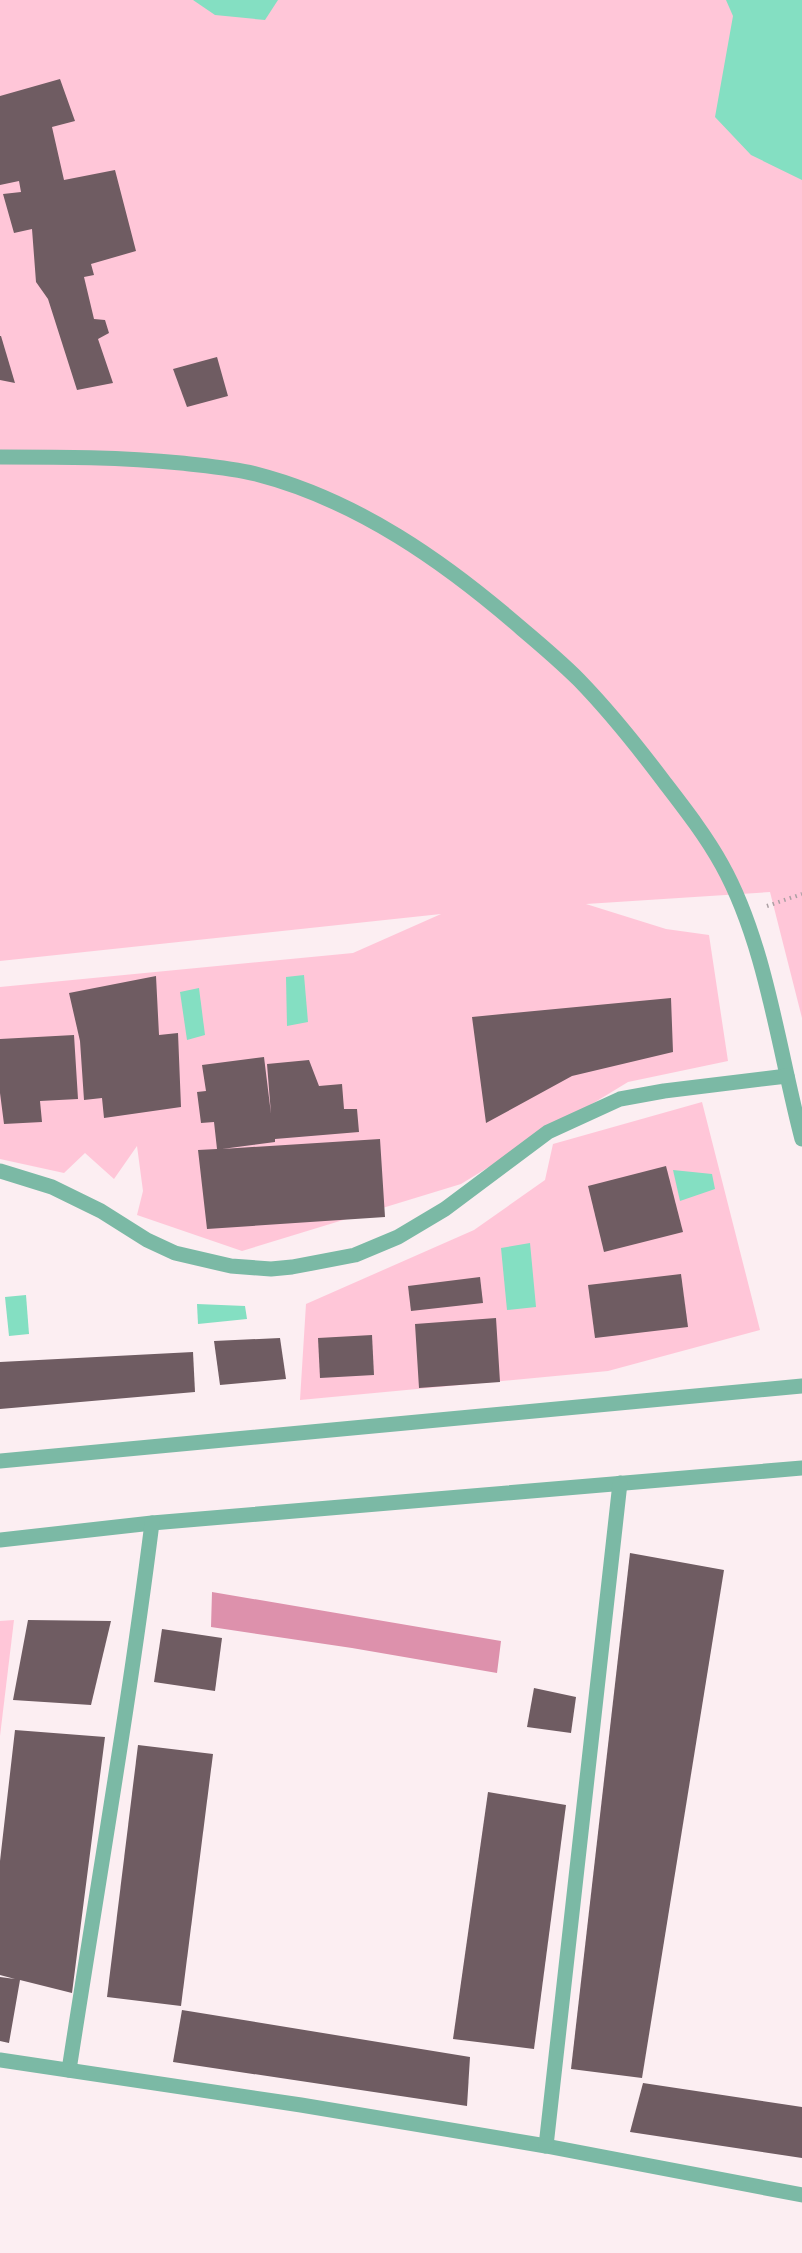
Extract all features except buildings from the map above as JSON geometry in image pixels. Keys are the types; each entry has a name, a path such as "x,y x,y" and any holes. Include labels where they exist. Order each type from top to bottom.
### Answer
{"street":[{"path":"0,457 82,457 208,466 256,474 329,499 369,519 494,605 577,678 623,728 695,822 723,865 756,949 802,1139"},
{"path":"0,1171 33,1180 60,1191 100,1211 147,1240 175,1253 231,1266 272,1269 292,1267 355,1255 398,1237 445,1209 548,1132 620,1099 664,1091 787,1076"},
{"path":"0,1461 802,1386"},
{"path":"0,1540 152,1522 802,1468"},
{"path":"546,2146 620,1483"},
{"path":"69,2070 124,1713 136,1653 152,1522"},
{"path":"0,2060 301,2105 546,2146 802,2195"}],"path":[{"path":"744,915 802,894"}],"shaded area":[{"path":"0,0 802,0 802,1018 770,892 586,904 666,929 709,935 728,1061 628,1082 461,1184 242,1251 137,1215 143,1191 137,1146 114,1179 85,1153 64,1173 0,1159 0,987 353,953 441,914 0,961"},
{"path":"193,0 278,0 265,20 215,15"},
{"path":"726,0 802,0 802,180 751,155 715,117 733,16"},
{"path":"304,975 308,1022 287,1026 286,977"},
{"path":"199,988 205,1035 187,1040 180,992"},
{"path":"702,1102 760,1330 608,1371 300,1400 306,1304 474,1230 545,1180 553,1144"},
{"path":"673,1170 712,1174 715,1189 680,1201"},
{"path":"530,1243 536,1307 507,1310 501,1248"},
{"path":"26,1295 29,1334 9,1336 5,1297"},
{"path":"197,1304 245,1306 247,1319 198,1324"},
{"path":"212,1592 501,1641 497,1673 211,1627"},
{"path":"14,1620 0,1736 0,1621"}]}
